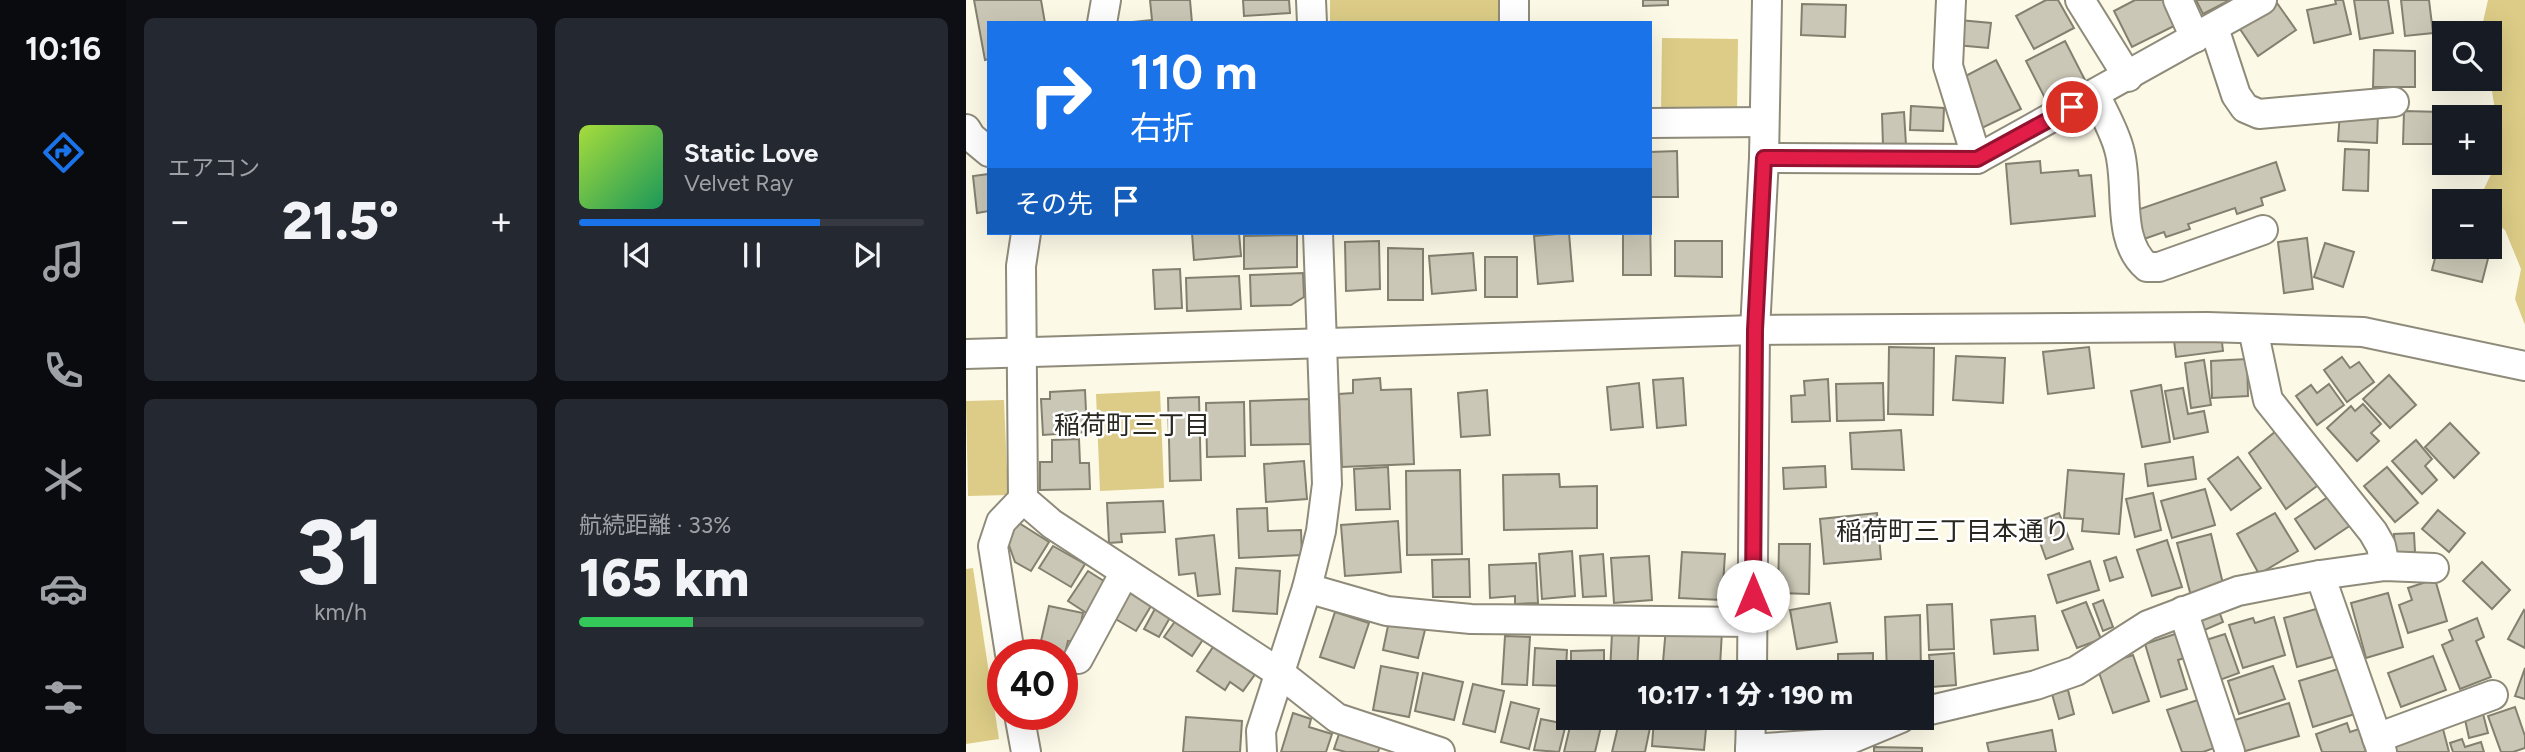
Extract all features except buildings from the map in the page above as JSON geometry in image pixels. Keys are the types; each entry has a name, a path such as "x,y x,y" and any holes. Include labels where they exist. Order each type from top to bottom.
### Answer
{"street":[{"path":"1102,21 1106,0"},
{"path":"1311,0 1311,21"},
{"path":"1514,0 1514,21"},
{"path":"1752,660 1755,330 1764,158 1767,0"},
{"path":"1951,0 1948,66 1977,159"},
{"path":"2080,0 2128,77"},
{"path":"2178,0 2204,33 2245,108 2259,114 2394,102"},
{"path":"1764,158 1977,159 2262,0"},
{"path":"2095,94 2119,147 2130,243 2138,260 2147,267 2159,267 2263,230"},
{"path":"1652,123 1763,122"},
{"path":"966,129 987,150"},
{"path":"1008,639 993,546 1001,522 1023,499 1021,267 1026,235"},
{"path":"1262,752 1261,731 1307,588 1321,531 1327,484 1318,235"},
{"path":"966,354 1755,330 2207,327 2363,332 2525,366"},
{"path":"2253,329 2268,400 2373,532 2381,546 2385,566"},
{"path":"1023,499 1052,524 1281,674 1337,718 1440,752"},
{"path":"1934,709 2036,685 2076,671 2148,625 2238,591 2385,566 2434,568"},
{"path":"1078,657 1125,572"},
{"path":"2320,575 2379,745 2493,695"},
{"path":"1307,588 1387,611 1471,619 1752,622"},
{"path":"2183,611 2230,752"},
{"path":"1023,730 1026,752"},
{"path":"1751,730 1750,750 1840,743 1872,730"}],"shaded area":[{"path":"1330,0 1498,0 1498,21 1330,21"},
{"path":"2488,0 2525,0 2525,325 2515,299 2521,269 2502,228 2502,189 2484,189 2491,175 2502,175 2502,105 2494,105 2492,91 2502,91 2502,21 2483,21"},
{"path":"1662,38 1738,39 1737,113 1661,112"},
{"path":"1160,391 1164,488 1100,491 1096,394"},
{"path":"1004,400 1008,495 968,496 966,401"},
{"path":"973,568 987,660 987,730 998,730 999,739 966,744 966,569"}],"district":[{"name":"稲荷町三丁目","path":"1132,425"},
{"name":"稲荷町三丁目本通り","path":"1953,531"}],"route":[{"path":"1753,596 1755,330 1764,158 1977,159 2072,107"}]}
